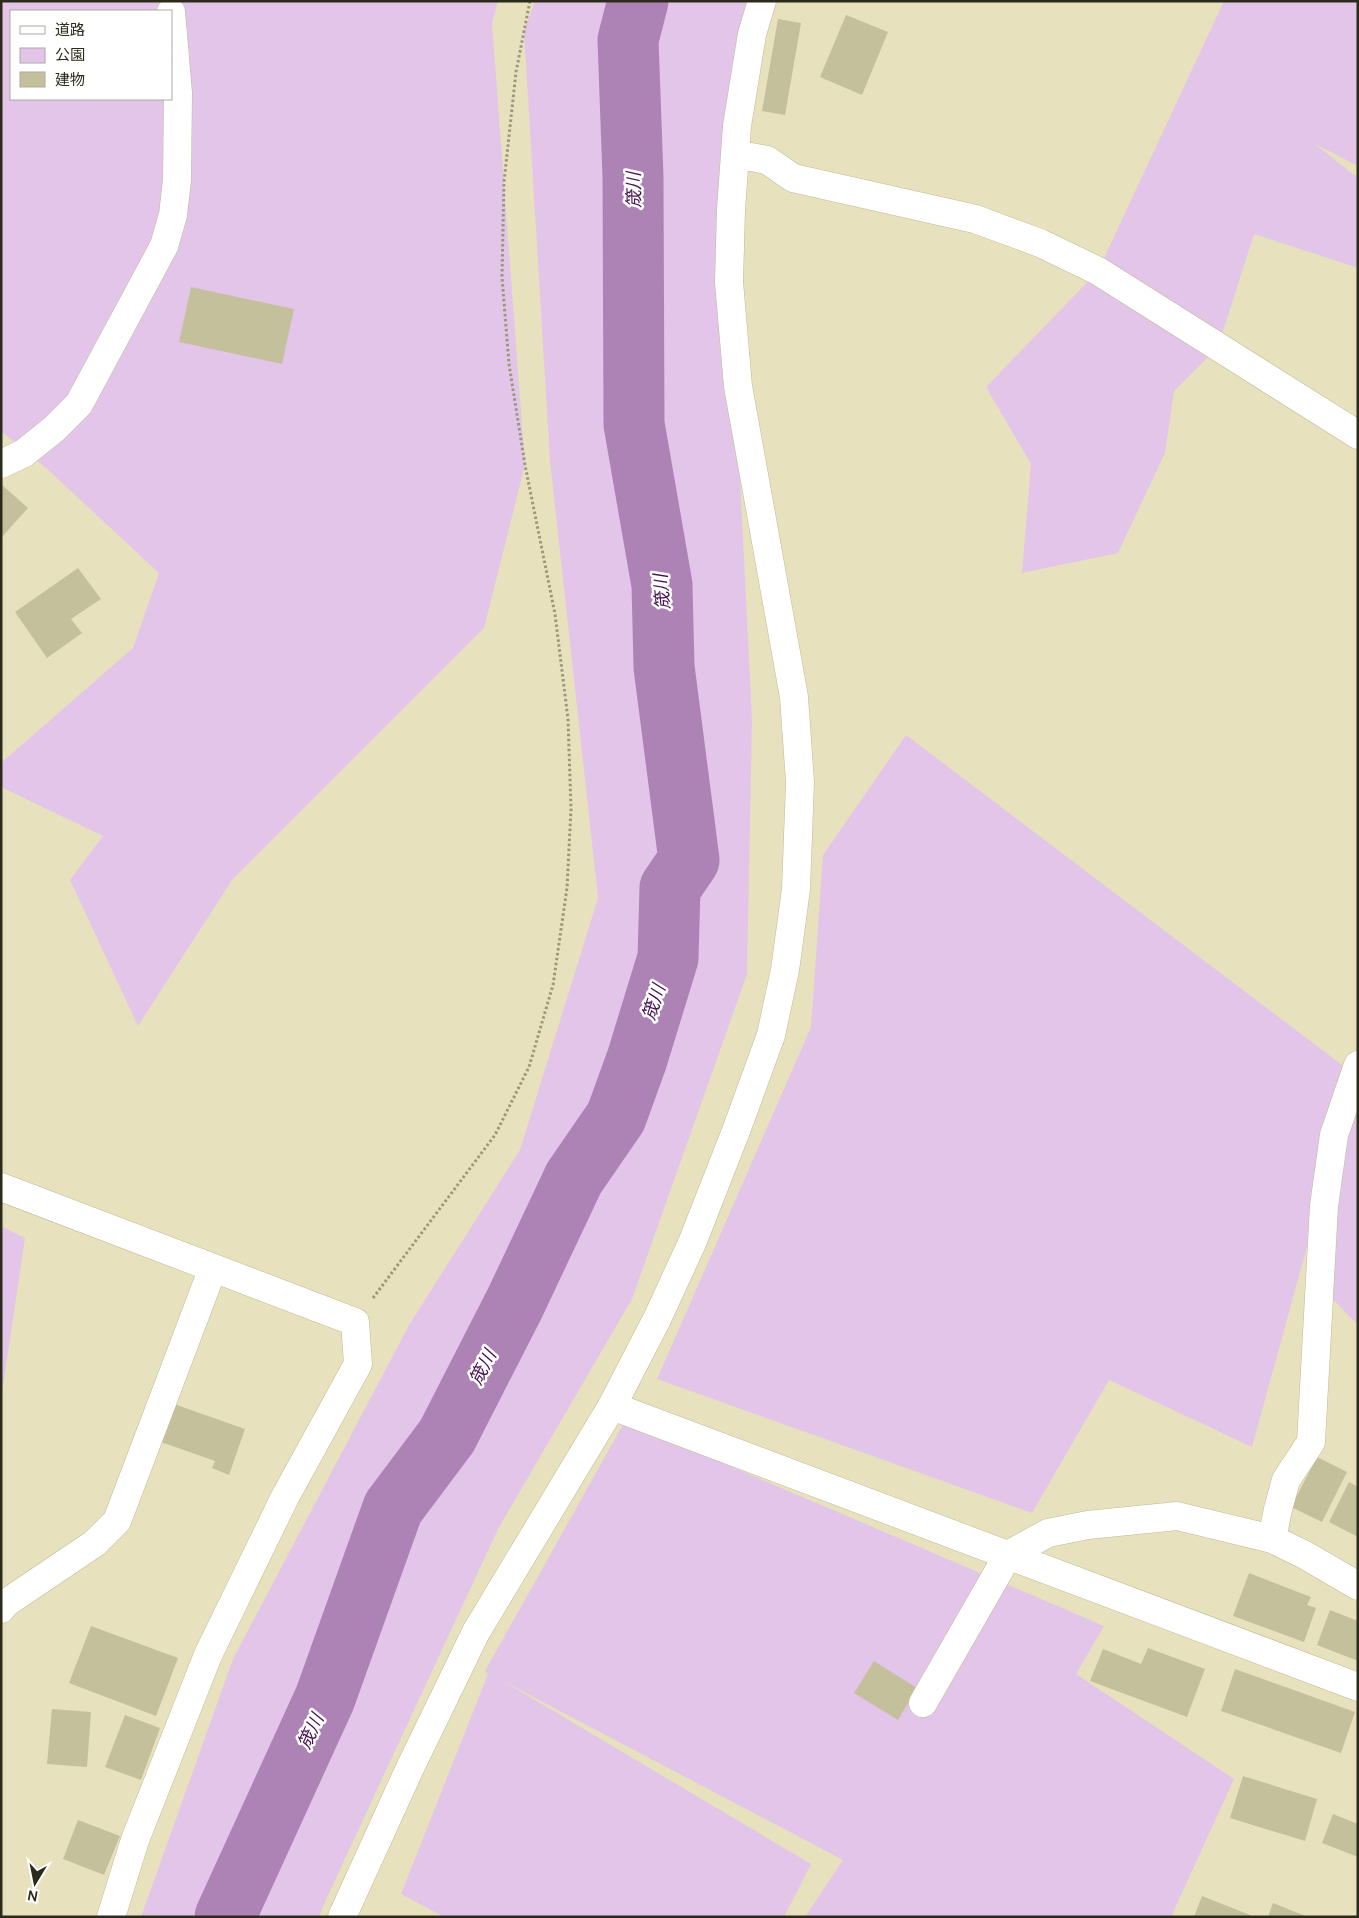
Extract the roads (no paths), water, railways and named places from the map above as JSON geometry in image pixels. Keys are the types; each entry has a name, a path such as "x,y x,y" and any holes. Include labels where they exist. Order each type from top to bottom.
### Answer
{"street":[{"path":"342,1917 409,1770 476,1632 612,1406 657,1319 692,1243 768,1044 785,970 796,889 800,782 794,697 738,386 729,282 737,126 752,34 762,1"},
{"path":"1,464 24,453 54,429 79,404 164,246 173,215 177,180 178,93 172,23"},
{"path":"735,154 767,160 793,178 976,218 1040,243 1098,271 1358,436"},
{"path":"1272,1539 1286,1480 1311,1442 1324,1206 1334,1135 1358,1065"},
{"path":"1,1187 355,1322 358,1364 285,1497 208,1655 135,1840 111,1917"},
{"path":"1,1609 6,1603 95,1543 117,1521 213,1268"},
{"path":"612,1406 1358,1687"},
{"path":"923,1702 1008,1555 1048,1533 1088,1526 1178,1516 1272,1539 1305,1555 1358,1586"}],"waterway":[{"name":"筬川","path":"225,1917 325,1698 393,1508 447,1436 515,1303 574,1178 616,1117 637,1059 668,958 670,888 689,860 664,667 662,585 634,424 633,177 628,40 638,1"}]}
